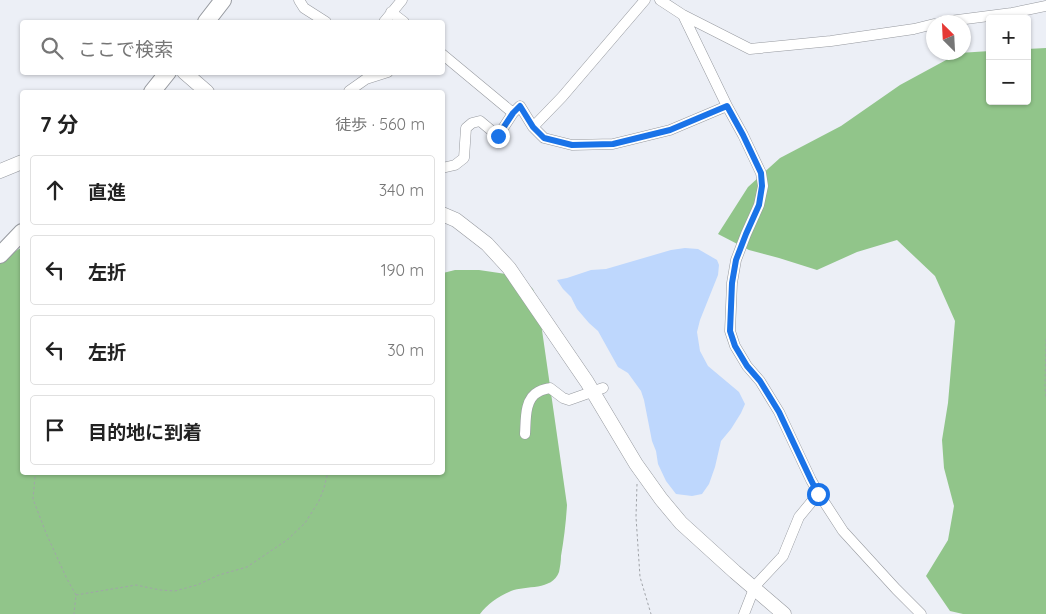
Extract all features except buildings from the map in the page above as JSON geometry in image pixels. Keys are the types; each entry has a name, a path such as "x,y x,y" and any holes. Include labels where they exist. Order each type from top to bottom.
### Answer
{"main road":[{"path":"208,20 223,0"},
{"path":"154,90 166,75"},
{"path":"0,255 20,234"}],"street":[{"path":"300,0 304,8 323,20"},
{"path":"385,20 402,0"},
{"path":"533,127 645,0"},
{"path":"660,0 673,4 683,15 761,173 762,186 759,205 736,260 732,283 730,331 735,346 779,412 818,494 844,531 921,614"},
{"path":"971,18 1046,6"},
{"path":"391,12 401,20"},
{"path":"683,15 750,49 831,41 926,26"},
{"path":"445,56 513,113"},
{"path":"187,75 205,90"},
{"path":"351,90 366,78 377,75"},
{"path":"445,167 455,165 464,158 466,128 472,123 480,121 498,136 513,113 520,106 533,127 544,138 572,145 613,144 670,130 727,106"},
{"path":"0,171 20,163"},
{"path":"445,215 456,220 487,244 509,268 598,390 637,466 661,500 681,523 734,572 784,614"},
{"path":"525,434 527,407 534,394 550,388 563,398 570,400 598,390"},
{"path":"744,614 754,589 784,556 799,517 818,494"}],"path":[{"path":"1046,339 1046,399"},
{"path":"637,466 636,517 640,577 651,614"},
{"path":"36,475 33,499 46,533 76,595 74,614"},
{"path":"76,595 136,585 175,591 247,567 287,540 305,523 319,501 327,475"}],"green space":[{"path":"1046,48 1046,614 963,614 950,611 926,576 948,540 954,506 944,468 942,440 948,403 955,321 935,276 897,240 857,252 817,270 749,250 718,234 748,187 780,158 841,126 900,85 946,60 971,60 971,52 986,51 986,105 1031,105 1031,49"},
{"path":"20,248 20,475 445,475 445,272 455,270 479,270 506,274 523,280 533,289 539,309 567,505 560,566 556,578 545,585 511,591 498,598 480,614 0,614 0,263"}],"water":[{"path":"685,248 698,249 717,260 719,265 718,275 697,332 700,351 708,366 739,392 745,404 731,429 721,441 709,484 702,494 692,496 676,494 666,481 658,464 641,391 628,373 618,367 598,331 577,309 571,297 557,280"}],"route":[{"path":"498,136 513,113 520,106 533,127 544,138 572,145 613,144 670,130 727,106 761,173 762,186 759,205 736,260 732,283 730,331 735,346 747,366 760,381 779,412 818,494"}]}
